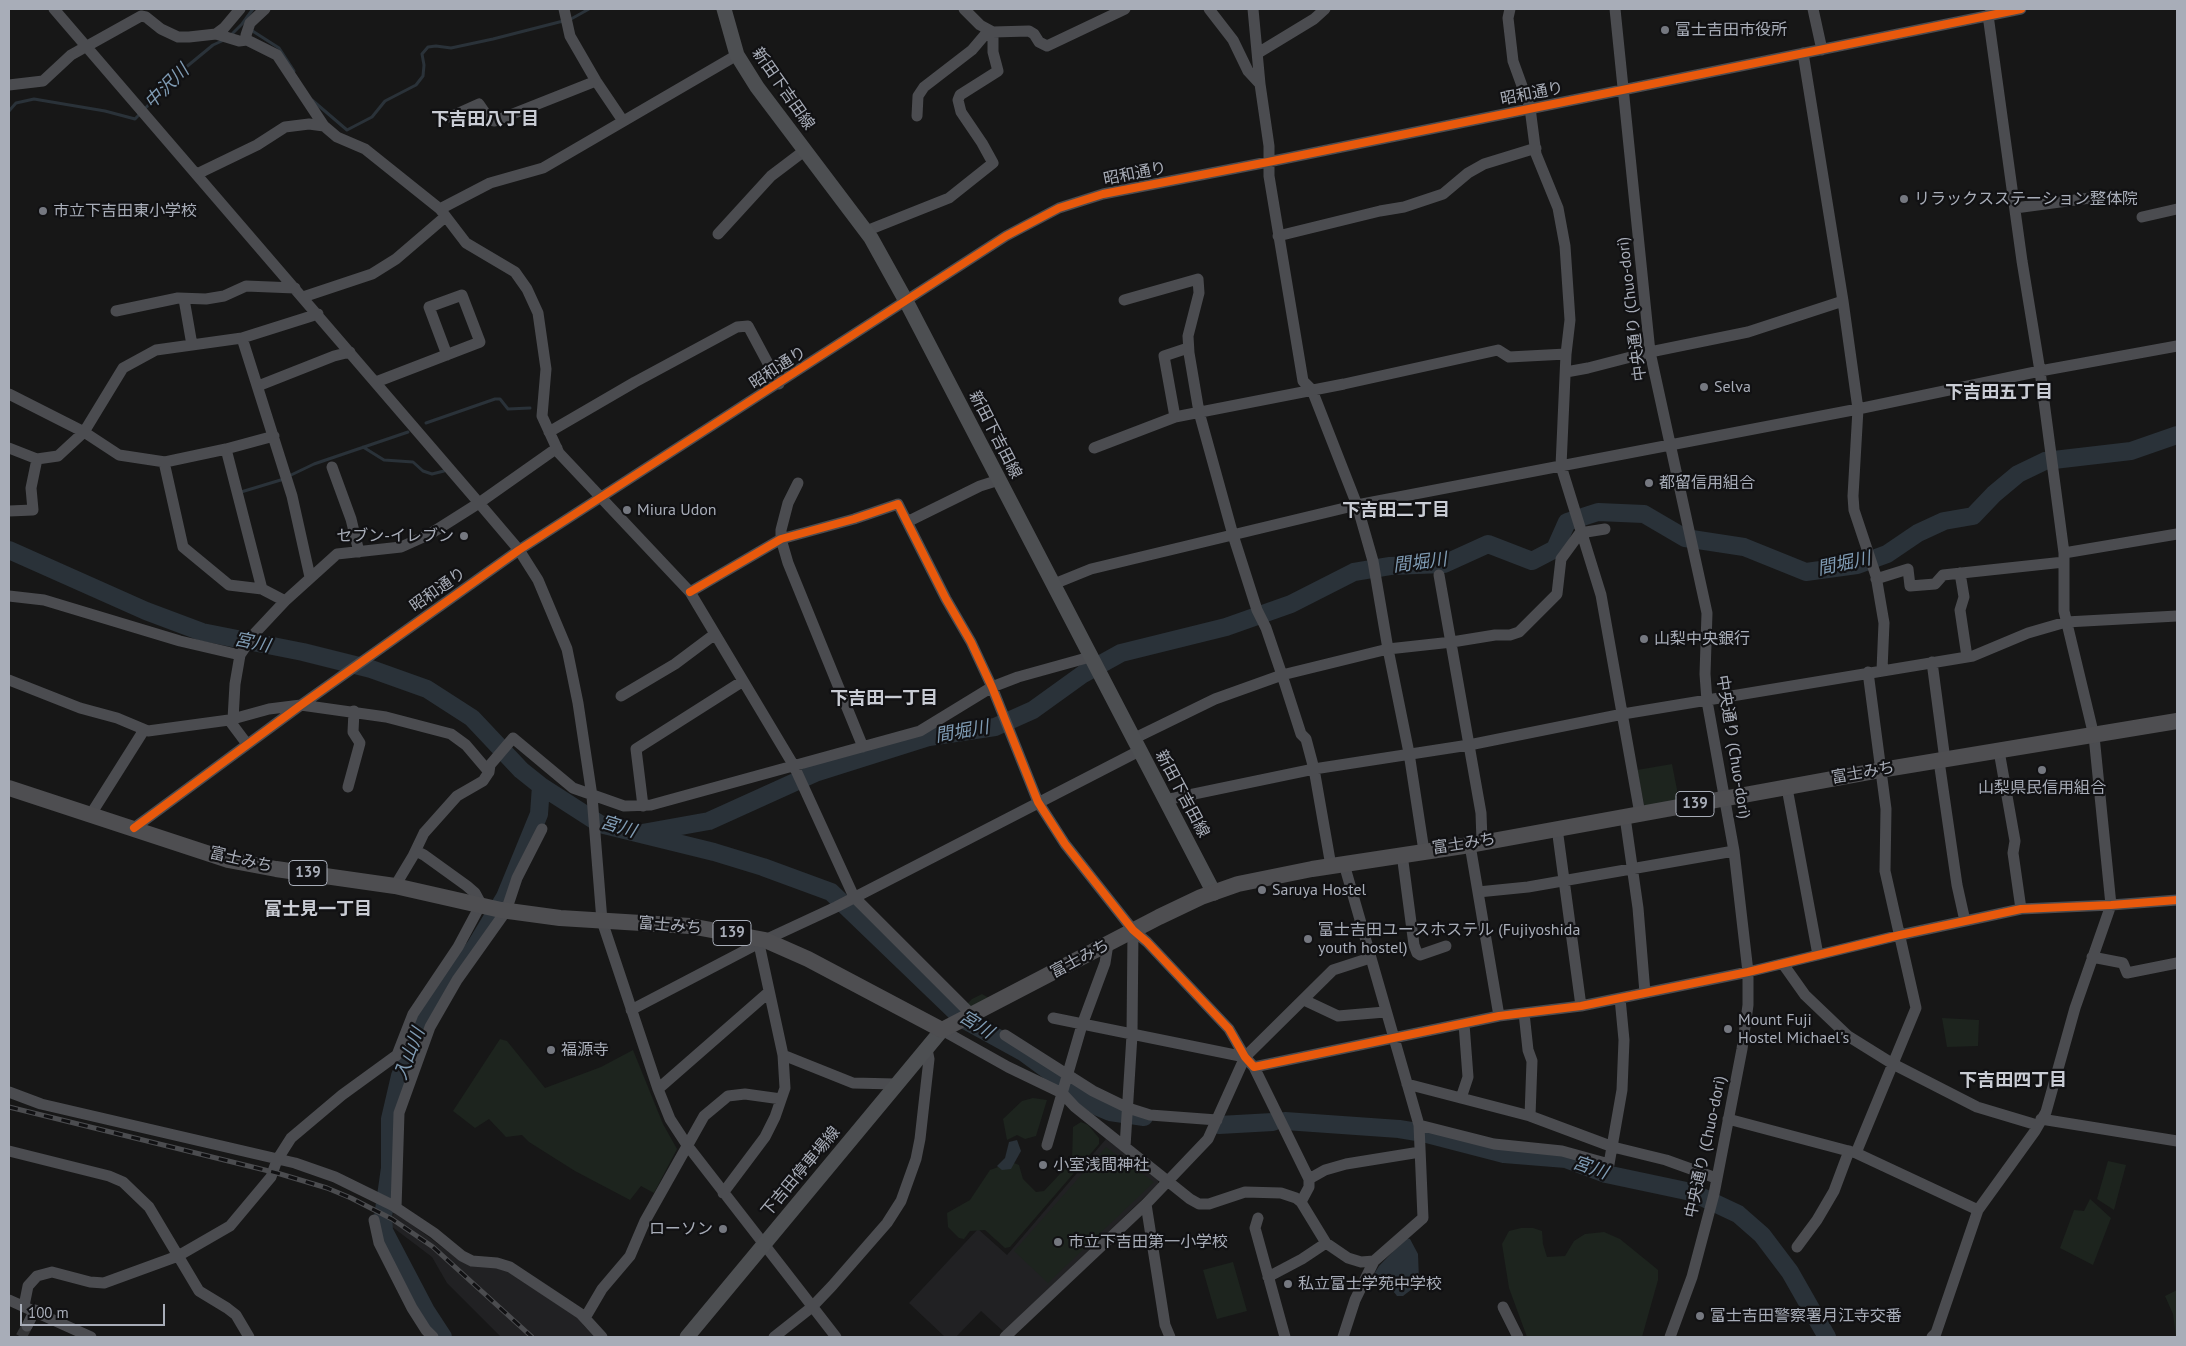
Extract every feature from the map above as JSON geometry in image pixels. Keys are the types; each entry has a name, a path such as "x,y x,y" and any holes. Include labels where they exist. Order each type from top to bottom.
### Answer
{"highway":[{"name":"富士みち","path":"9,788 228,860 276,869 395,886 482,907 602,921 690,926 762,942 808,959 946,1028 1134,930 1238,884 1337,865 1724,800 1881,770 2177,721"}],"main road":[{"name":"新田下吉田線","path":"724,9 737,55 772,109 866,231 906,301 1214,893"},
{"name":"下吉田停車場線","path":"687,1337 895,1084 946,1028"}],"street":[{"path":"54,9 480,503 519,550 538,580 554,612 567,649 578,703 592,796 602,921 658,1089 670,1118 687,1145 836,1337"},
{"path":"216,34 224,28 240,9"},
{"path":"246,40 250,24 265,9"},
{"path":"564,9 570,36 596,81 623,121"},
{"path":"964,9 980,25 991,31 1029,31 1034,34 1039,42 1048,46 1125,9"},
{"path":"1209,9 1233,40 1248,71 1260,84"},
{"path":"1253,9 1260,84 1269,146 1268,162 1278,236 1303,381 1312,390 1357,505 1373,561 1409,753 1424,851"},
{"path":"1258,53 1314,19 1325,9"},
{"path":"1510,9 1508,18 1514,61 1530,108 1536,154 1558,208 1565,246 1570,320 1566,354 1561,466 1580,533 1601,595 1623,714 1633,815 1632,869 1645,993"},
{"name":"中央通り (Chuo-dori)","path":"1615,9 1650,352 1707,613 1705,674 1707,700 1734,851 1748,972 1748,1005 1742,1049 1714,1194 1692,1277 1670,1337"},
{"path":"1813,9 1822,50"},
{"name":"昭和通り","path":"301,705 519,550 1006,236 1036,219 1066,206 1103,194 2021,9"},
{"path":"9,85 43,81 71,54 145,13 161,29 178,37 216,34 239,41 246,40 277,56 324,126 337,137 365,149 442,213 466,243 515,272 538,313 546,369 542,416 559,453 690,592 796,769 853,898 970,1015"},
{"path":"1932,1337 1936,1333 1978,1210 2035,1131 2046,1112 2074,1008 2111,905 2094,736 2064,611 2064,557 2050,446 1988,15"},
{"path":"916,116 918,96 924,86 972,50 991,31"},
{"path":"866,231 949,198 993,164 982,143 961,112 958,100 960,95 998,70 993,52 991,31"},
{"path":"1803,53 1843,301 1858,409 1853,496 1854,510 1868,548 1876,578 1884,623 1882,670"},
{"path":"116,310 178,298 206,299 224,296 246,286 299,292 372,274 396,259 442,213 490,183 543,168 737,55"},
{"path":"450,117 479,104 490,120 495,121 596,81"},
{"path":"197,174 257,145 285,127 309,124 324,126"},
{"path":"1278,236 1404,207 1443,194 1468,173 1484,164 1536,148"},
{"path":"718,234 771,176 804,151"},
{"path":"2015,208 2090,198"},
{"path":"2142,218 2177,210"},
{"path":"1124,300 1198,279 1199,293 1188,336 1188,348 1199,412 1233,535 1257,610 1266,628 1301,734 1306,739 1337,865 1370,958 1419,1126 1423,1218 1374,1261 1355,1300 1343,1337"},
{"path":"376,382 447,355 480,342 462,295 429,308 447,355"},
{"path":"184,299 192,345"},
{"path":"1566,372 1620,361 1650,352 1748,332 1843,301"},
{"path":"9,448 36,459 58,456 84,432 124,368 156,350 242,338 318,314"},
{"path":"550,432 635,382 737,327 748,326 779,384"},
{"path":"242,338 286,478 310,577"},
{"path":"1054,584 1091,569 1357,505 1858,409 2040,371 2177,346"},
{"path":"1176,417 1164,356 1188,348"},
{"path":"1094,448 1176,417 1498,350 1509,357 1566,354"},
{"path":"258,386 334,356 350,352"},
{"path":"9,394 84,432 119,455 164,462 226,449 274,436"},
{"path":"246,744 231,719 241,654 255,633 310,577 338,554 401,547 430,534 480,503 557,448"},
{"path":"226,449 262,589"},
{"path":"9,511 33,510 31,488 36,459"},
{"path":"164,462 183,547 229,585 262,589 285,601"},
{"path":"332,467 351,519 359,552"},
{"path":"907,522 980,486 999,480"},
{"path":"798,483 788,503 781,530 781,539 788,563 862,747"},
{"path":"690,592 781,539 854,519 898,504 946,599 971,642 992,688 1038,802 1065,844 1134,930 1224,1023 1245,1057 1254,1067 1309,1179 1309,1187 1301,1202"},
{"path":"631,1010 762,942 836,907 1038,802 1215,699 1282,675 1388,649 1495,635 1510,635 1519,632 1557,594 1561,559 1580,533 1606,529"},
{"path":"1876,578 1908,569 1910,586 1935,584 1943,575 2064,557 2177,534"},
{"path":"1960,573 1964,597 1960,610 1967,657"},
{"path":"1439,575 1481,813 1476,843 1478,892 1499,1016"},
{"path":"9,596 44,600 180,641 241,654"},
{"path":"1165,800 1314,769 1469,745 1623,714 1967,657 2028,633 2066,622 2177,616"},
{"path":"621,696 682,660 715,634"},
{"path":"1932,662 1956,886 1965,921"},
{"path":"395,886 416,851 424,833 457,796 483,781 489,768 513,738 574,788 624,806 651,805 796,769 862,747 920,731 992,688 1018,677 1093,663"},
{"path":"1797,1246 1817,1220 1834,1191 1893,1064 1916,1008 1885,871 1886,809 1868,672"},
{"path":"9,680 144,730 169,730 231,719 269,709 301,705 386,716 451,734 466,745 489,768"},
{"path":"643,806 636,749 743,681"},
{"path":"134,828 301,705"},
{"path":"348,788 360,743 354,732 354,711"},
{"path":"91,814 144,730"},
{"path":"1999,751 2015,841 2014,853 2021,909"},
{"path":"1787,788 1818,955"},
{"path":"394,1206 399,1113 417,1060 430,1027 443,1002 504,910 517,878 542,828"},
{"path":"1557,828 1580,1006"},
{"path":"24,1306 28,1286 37,1276 52,1272 90,1282 104,1283 178,1256 230,1226 266,1185 271,1178 277,1160 291,1138 302,1126 364,1078 398,1056 412,1014 482,907 479,900 467,886 424,854 416,851"},
{"path":"1478,892 1528,887 1734,851"},
{"path":"1402,854 1414,945 1417,952 1420,955 1446,946"},
{"path":"1254,1067 1499,1016 1580,1006 1748,972 1900,935 2021,909 2177,900"},
{"path":"1125,1147 1132,1036 1134,930"},
{"path":"723,1193 765,1137 785,1088 783,1055 762,942"},
{"path":"1047,1145 1082,1024 1105,963 1108,944"},
{"path":"2092,957 2123,963 2127,973 2177,963"},
{"path":"1005,1337 1169,1182 1208,1139 1245,1057 1333,970 1370,958"},
{"path":"1783,964 1805,996 1848,1036 1893,1064 1978,1107 2039,1122 2177,1141"},
{"path":"658,1089 770,992"},
{"path":"1419,1126 1494,1144 1562,1151 1609,1164 1622,1090 1624,1057 1620,998"},
{"path":"1304,1000 1338,1016 1385,1012"},
{"path":"1524,1013 1528,1050 1532,1061 1530,1116"},
{"path":"1053,1018 1132,1036 1245,1057"},
{"path":"1461,1098 1468,1072 1464,1024"},
{"path":"946,1028 1008,1067 1062,1093 1075,1107 1199,1204 1209,1204 1245,1192 1281,1193 1296,1198 1301,1202 1326,1243 1348,1258 1361,1262 1374,1261"},
{"path":"1005,1035 1093,1092 1128,1108 1150,1115 1217,1120"},
{"path":"774,1337 812,1307 887,1224 901,1201 917,1152 929,1059 927,1048"},
{"path":"783,1055 853,1083 895,1084"},
{"path":"398,1056 417,1060"},
{"path":"1407,1084 1530,1116 1613,1147 1666,1160 1716,1178"},
{"path":"9,1092 41,1104 295,1163 335,1177 394,1206 434,1233 462,1256 472,1261 497,1263 510,1267 585,1318 588,1324 602,1337"},
{"path":"585,1318 602,1289 630,1256 645,1221 704,1116 728,1096 745,1094 781,1099"},
{"path":"1728,1119 1853,1152 1978,1210"},
{"path":"1309,1179 1325,1170 1420,1147"},
{"path":"9,1151 109,1176 122,1182 149,1207 199,1291 236,1315 248,1337"},
{"path":"1146,1204 1165,1325 1170,1337"},
{"path":"1258,1218 1255,1228 1284,1337"},
{"path":"374,1220 379,1243 412,1308 426,1330 433,1337"},
{"path":"1268,1277 1302,1259 1326,1243"},
{"path":"9,1300 35,1310 91,1337"},
{"path":"1503,1307 1518,1337"},
{"path":"27,1326 35,1310"}],"shaded area":[{"path":"1672,764 1680,805 1645,809 1637,770"},
{"path":"982,994 989,998 972,1012 965,1006 972,999"},
{"path":"1942,1018 1979,1020 1978,1046 1947,1047"},
{"path":"500,1039 507,1041 545,1088 601,1067 633,1050 663,1124 677,1149 654,1193 641,1186 630,1200 575,1171 529,1142 522,1135 506,1137 489,1119 475,1128 453,1111"},
{"path":"1033,1098 1047,1100 1036,1136 1025,1139 1017,1135 1007,1140 1003,1119 1022,1101"},
{"path":"1081,1122 1088,1125 1099,1138 1099,1144 1010,1247 1005,1248 985,1230 970,1231 964,1239 959,1238 948,1227 947,1213 970,1200 990,1170 1001,1166 1004,1159 1019,1165 1023,1179 1036,1192 1044,1191 1072,1161 1073,1127"},
{"name":"市立下吉田第一小学校","path":"1106,1139 1158,1178 1158,1184 1004,1332 981,1311 956,1337 945,1337 909,1303 978,1229 1007,1255"},
{"path":"1017,1140 1021,1151 1011,1169 1002,1170 997,1166 1005,1158 1009,1142"},
{"path":"1106,1147 1154,1182 1048,1283 1014,1251"},
{"path":"2108,1161 2126,1165 2114,1210 2097,1199"},
{"path":"2090,1199 2111,1218 2093,1265 2060,1248 2074,1210 2084,1211"},
{"path":"394,1211 462,1262 505,1269 580,1319 584,1326 596,1337 501,1337 447,1283 432,1257 391,1226"},
{"path":"1533,1228 1542,1231 1547,1257 1565,1256 1574,1241 1585,1234 1604,1232 1620,1239 1658,1270 1658,1280 1642,1337 1527,1337 1509,1288 1502,1244 1509,1231"},
{"path":"1406,1238 1410,1239 1418,1254 1419,1280 1416,1286 1403,1296 1397,1296 1390,1287 1372,1287 1368,1284 1379,1266"},
{"path":"1233,1262 1247,1311 1217,1319 1203,1270"},
{"path":"2177,1290 2176,1337 2173,1314 2165,1296"}],"waterway":[{"name":"中沢川","path":"231,35 253,9"},
{"path":"312,100 347,130 372,117 385,101 416,85 423,76 422,54 428,47 451,48 493,39 571,19 589,9"},
{"path":"251,30 279,48 294,71"},
{"name":"中沢川","path":"9,111 16,103 34,99 105,111 135,119 168,82 213,45 224,40"},
{"path":"426,423 495,399 500,399 508,409 530,408"},
{"path":"289,476 314,464 408,432"},
{"name":"間堀川","path":"642,833 709,821 815,773 929,737 995,727 1033,710 1083,674 1121,653 1226,627 1291,604 1354,572 1390,566 1444,564 1488,544 1532,561 1555,549 1567,522 1598,512 1644,514 1685,538 1744,547 1806,572 1857,565 1887,554 1918,533 1944,521 1973,516 1994,494 2018,474 2045,461 2131,451 2177,435"},
{"path":"363,447 384,460 413,462 423,471 432,474 444,471"},
{"path":"241,492 284,479"},
{"name":"宮川","path":"9,550 146,611 202,632 303,652 371,669 427,689 472,718 521,770 541,786 600,824 714,852 763,867 831,892 963,1019 1023,1052 1098,1107 1110,1112 1144,1117"},
{"name":"入山川","path":"443,1337 426,1311 384,1231 383,1217 390,1168 390,1119 400,1076 432,1000 475,947 505,897 539,814 541,786"},
{"name":"宮川","path":"1285,1121 1399,1129 1423,1133 1504,1154 1566,1159 1606,1174 1691,1192 1738,1214 1762,1235 1790,1272 1827,1337"},
{"name":"宮川","path":"1219,1125 1273,1122"}],"tunnel":[{"path":"21,1337 27,1326"}],"railway":[{"path":"9,1107 277,1173 327,1188 351,1198 392,1219 433,1247 532,1337"}],"cycle path":[{"path":"134,828 301,705 519,550 1006,236 1059,208 1103,194 2021,9"},
{"path":"690,592 781,539 854,519 898,504 946,599 971,642 992,687 1038,802 1065,844 1133,930 1147,942 1229,1029 1245,1057 1254,1067 1499,1016 1581,1006 1748,972 1900,935 2021,909 2177,900"}],"place":[{"name":"富士吉田市役所","path":"1665,30"},
{"name":"リラックスステーション整体院","path":"1904,199"},
{"name":"市立下吉田東小学校","path":"43,211"},
{"name":"Selva","path":"1704,387"},
{"name":"都留信用組合","path":"1649,483"},
{"name":"Miura Udon","path":"627,510"},
{"name":"セブン-イレブン","path":"464,536"},
{"name":"山梨中央銀行","path":"1644,639"},
{"name":"山梨県民信用組合","path":"2042,770"},
{"name":"Saruya Hostel","path":"1262,890"},
{"name":"富士吉田ユースホステル (Fujiyoshida youth hostel)","path":"1308,939"},
{"name":"Mount Fuji Hostel Michael's","path":"1728,1029"},
{"name":"福源寺","path":"551,1050"},
{"name":"小室浅間神社","path":"1043,1165"},
{"name":"ローソン","path":"723,1229"},
{"name":"市立下吉田第一小学校","path":"1058,1242"},
{"name":"私立富士学苑中学校","path":"1288,1284"},
{"name":"富士吉田警察署月江寺交番","path":"1700,1316"}],"district":[{"name":"下吉田八丁目","path":"485,120"},
{"name":"下吉田五丁目","path":"1999,393"},
{"name":"下吉田二丁目","path":"1396,511"},
{"name":"下吉田一丁目","path":"884,699"},
{"name":"富士見一丁目","path":"318,910"},
{"name":"下吉田四丁目","path":"2013,1081"}]}
